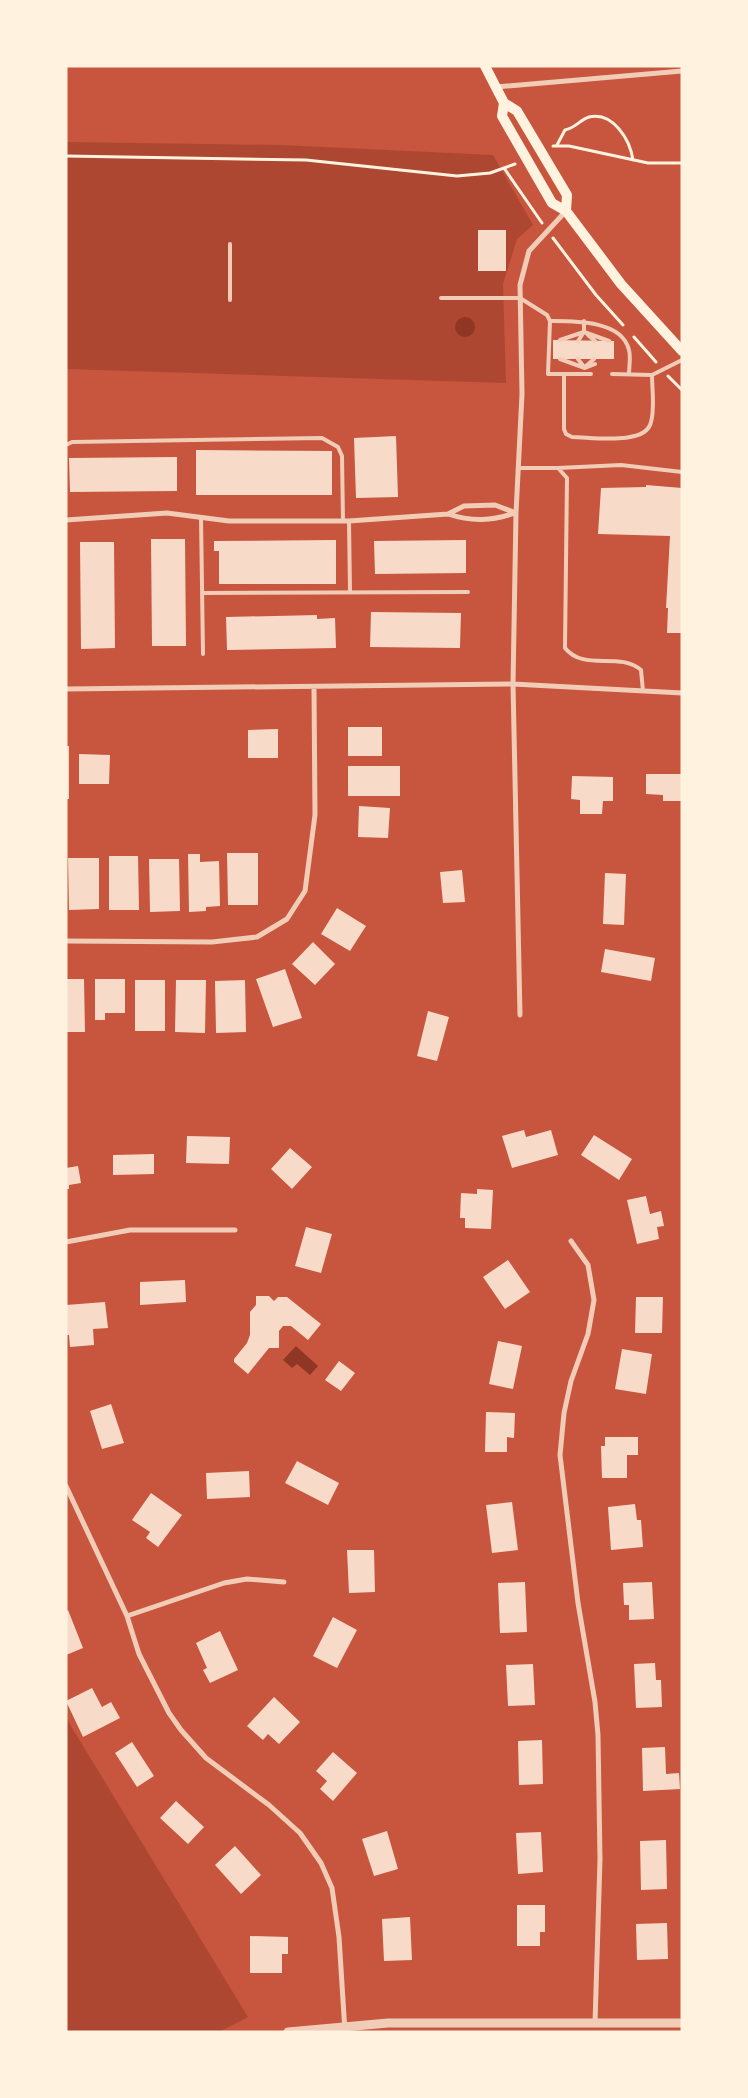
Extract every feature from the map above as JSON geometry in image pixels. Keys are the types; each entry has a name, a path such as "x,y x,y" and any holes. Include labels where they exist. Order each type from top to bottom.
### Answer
{"main road":[{"path":"485,66 504,104 517,111 567,195 566,211"},
{"path":"504,104 502,116 552,203 566,211 621,284 682,351"}],"street":[{"path":"495,87 682,71"},
{"path":"520,1015 513,684 516,512 522,394 520,285 530,251 566,211"},
{"path":"448,514 464,506 495,505 516,512"},
{"path":"66,520 167,512 229,521 346,521 448,514 466,520 486,520 496,519 516,512"},
{"path":"66,689 513,684 682,693"},
{"path":"66,941 230,940 257,937 287,919 305,891 315,815 314,687"},
{"path":"66,1242 130,1230 235,1230"},
{"path":"571,1240 588,1265 594,1300 592,1320 569,1389 564,1413 560,1455 578,1603 595,1702 598,1735 600,1859 595,2023"},
{"path":"66,1486 127,1616 139,1654 157,1692 181,1730 206,1758 269,1805 300,1833 321,1863 332,1888 339,1937 345,2030"},
{"path":"127,1616 224,1583 247,1579 284,1582"},
{"path":"288,2032 345,2030 388,2023 682,2023"}],"lane":[{"path":"230,244 230,300"},
{"path":"441,298 520,298 547,315 550,321 548,374 591,374"},
{"path":"550,321 584,321 615,330 629,349 629,374"},
{"path":"578,341 584,332 584,321"},
{"path":"584,332 595,341"},
{"path":"560,340 584,332 609,341"},
{"path":"560,359 585,368"},
{"path":"578,359 585,368"},
{"path":"612,374 652,375 682,360"},
{"path":"584,374 585,368 595,361"},
{"path":"564,374 564,429 566,434 572,436 635,438 648,430 652,422 652,375"},
{"path":"66,445 72,442 322,438 338,447 342,456 350,592"},
{"path":"519,468 621,465 682,472"},
{"path":"558,468 567,478 568,490 564,648 571,656 586,661 634,664 642,670 643,691"},
{"path":"201,517 203,654"},
{"path":"202,593 468,592"}],"path":[{"path":"557,145 565,130 573,128 589,117 604,118 618,126 634,160"},
{"path":"540,152 557,145 648,163 682,163"},
{"path":"66,156 306,160 457,176 490,173 525,159"},
{"path":"504,168 547,230 596,295 626,327"},
{"path":"632,334 661,369 682,390"}],"shaded area":[{"path":"66,142 281,145 493,155 533,225 517,239 503,284 506,383 66,369"},
{"path":"461,317 469,317 475,323 475,331 469,337 461,337 455,331 455,323"},
{"path":"296,1346 318,1366 310,1375 297,1364 292,1368 283,1360"},
{"path":"66,1718 248,2017 219,2032 66,2032"}],"building":[{"path":"478,230 506,230 506,271 478,271"},
{"path":"553,340 614,341 614,359 553,359"},
{"path":"396,436 398,497 356,498 354,438"},
{"path":"196,450 332,451 332,495 196,495"},
{"path":"177,457 177,491 70,492 69,458"},
{"path":"646,485 682,488 682,633 667,633 668,608 666,608 670,536 598,534 601,488 646,487"},
{"path":"151,539 185,539 186,646 152,646"},
{"path":"336,540 336,584 219,584 219,551 214,551 214,541"},
{"path":"466,540 466,573 375,574 374,541"},
{"path":"80,542 114,542 115,648 81,649"},
{"path":"371,612 461,613 460,648 370,647"},
{"path":"317,615 317,619 335,618 336,648 227,650 226,617"},
{"path":"348,727 382,727 382,756 348,756"},
{"path":"278,729 278,758 248,758 248,730"},
{"path":"66,746 69,746 69,799 66,799"},
{"path":"79,754 110,755 109,784 79,784"},
{"path":"348,766 400,766 400,796 348,796"},
{"path":"646,774 682,774 681,801 663,801 663,795 646,794"},
{"path":"572,776 613,777 613,801 603,801 602,814 580,814 580,800 571,799"},
{"path":"359,806 390,808 388,838 358,837"},
{"path":"227,853 258,853 258,905 228,905"},
{"path":"188,854 200,854 200,862 219,861 220,906 206,907 206,911 189,912"},
{"path":"109,856 138,856 139,910 109,910"},
{"path":"68,858 99,858 99,909 69,910"},
{"path":"149,859 179,859 180,911 150,912"},
{"path":"462,870 465,902 443,903 440,872"},
{"path":"605,873 626,874 624,925 603,924"},
{"path":"337,908 366,926 350,951 321,934"},
{"path":"313,942 335,964 315,985 292,964"},
{"path":"605,949 655,958 651,981 601,972"},
{"path":"285,969 302,1018 273,1027 256,979"},
{"path":"66,979 84,979 85,1032 66,1032"},
{"path":"95,979 125,979 125,1013 105,1013 105,1020 95,1020"},
{"path":"135,980 165,980 165,1031 135,1031"},
{"path":"176,980 206,980 205,1033 175,1032"},
{"path":"245,980 246,1032 216,1033 215,981"},
{"path":"428,1011 449,1017 437,1061 417,1056"},
{"path":"524,1130 526,1137 551,1130 558,1155 512,1168 502,1136"},
{"path":"594,1135 632,1159 619,1180 581,1155"},
{"path":"187,1136 230,1137 229,1164 186,1163"},
{"path":"290,1148 312,1167 292,1189 271,1169"},
{"path":"154,1154 154,1174 113,1175 113,1155"},
{"path":"78,1166 81,1183 69,1185 69,1189 66,1189 66,1168"},
{"path":"477,1189 493,1190 491,1229 465,1228 465,1218 460,1218 461,1193 477,1194"},
{"path":"646,1196 650,1214 661,1211 664,1226 657,1227 659,1239 637,1244 627,1200"},
{"path":"306,1227 332,1234 321,1273 295,1266"},
{"path":"508,1260 530,1292 505,1309 483,1277"},
{"path":"185,1280 186,1302 140,1305 140,1282"},
{"path":"256,1296 269,1296 274,1301 278,1297 287,1297 321,1324 308,1340 291,1326 283,1326 279,1331 279,1348 269,1348 248,1374 234,1362 234,1359 247,1343 250,1335 250,1312 256,1305"},
{"path":"636,1297 663,1297 662,1333 635,1333"},
{"path":"105,1302 108,1328 93,1329 94,1345 70,1347 69,1335 66,1335 66,1305"},
{"path":"498,1341 522,1346 513,1389 489,1384"},
{"path":"622,1349 652,1354 646,1394 615,1389"},
{"path":"339,1361 355,1373 341,1391 325,1380"},
{"path":"111,1404 124,1443 102,1449 90,1411"},
{"path":"486,1412 515,1413 514,1438 507,1437 507,1452 485,1452"},
{"path":"605,1437 638,1437 638,1455 627,1455 627,1478 602,1478 601,1446 605,1446"},
{"path":"297,1461 339,1483 328,1505 285,1483"},
{"path":"249,1471 250,1497 207,1499 206,1473"},
{"path":"151,1493 182,1515 158,1547 146,1538 150,1532 132,1520"},
{"path":"512,1502 518,1550 492,1553 486,1505"},
{"path":"635,1504 637,1520 641,1520 643,1547 611,1550 608,1507"},
{"path":"347,1550 374,1550 375,1592 349,1593"},
{"path":"525,1582 527,1632 500,1633 498,1583"},
{"path":"652,1582 654,1619 629,1620 629,1605 624,1605 623,1583"},
{"path":"68,1610 83,1648 66,1655 66,1611"},
{"path":"333,1617 357,1630 337,1668 313,1656"},
{"path":"220,1631 238,1670 210,1683 203,1670 207,1668 196,1643"},
{"path":"655,1663 656,1680 661,1680 662,1707 636,1708 634,1664"},
{"path":"533,1664 535,1705 508,1706 506,1665"},
{"path":"92,1688 102,1707 111,1702 120,1718 83,1737 66,1701"},
{"path":"274,1697 300,1722 279,1744 268,1734 263,1740 247,1726"},
{"path":"542,1740 543,1784 519,1785 518,1741"},
{"path":"132,1742 154,1776 137,1787 115,1753"},
{"path":"665,1747 666,1774 679,1773 680,1789 643,1791 642,1748"},
{"path":"333,1752 357,1773 333,1801 320,1789 327,1781 316,1771"},
{"path":"176,1801 204,1827 188,1844 160,1818"},
{"path":"387,1831 398,1869 374,1876 362,1839"},
{"path":"541,1832 543,1872 518,1874 516,1833"},
{"path":"666,1840 667,1889 641,1890 640,1841"},
{"path":"235,1846 261,1875 241,1894 215,1865"},
{"path":"517,1905 545,1905 545,1932 540,1932 540,1946 517,1946"},
{"path":"410,1917 412,1960 384,1961 382,1919"},
{"path":"667,1923 668,1959 637,1960 636,1924"},
{"path":"250,1936 288,1937 288,1954 282,1954 282,1973 250,1973"}]}
